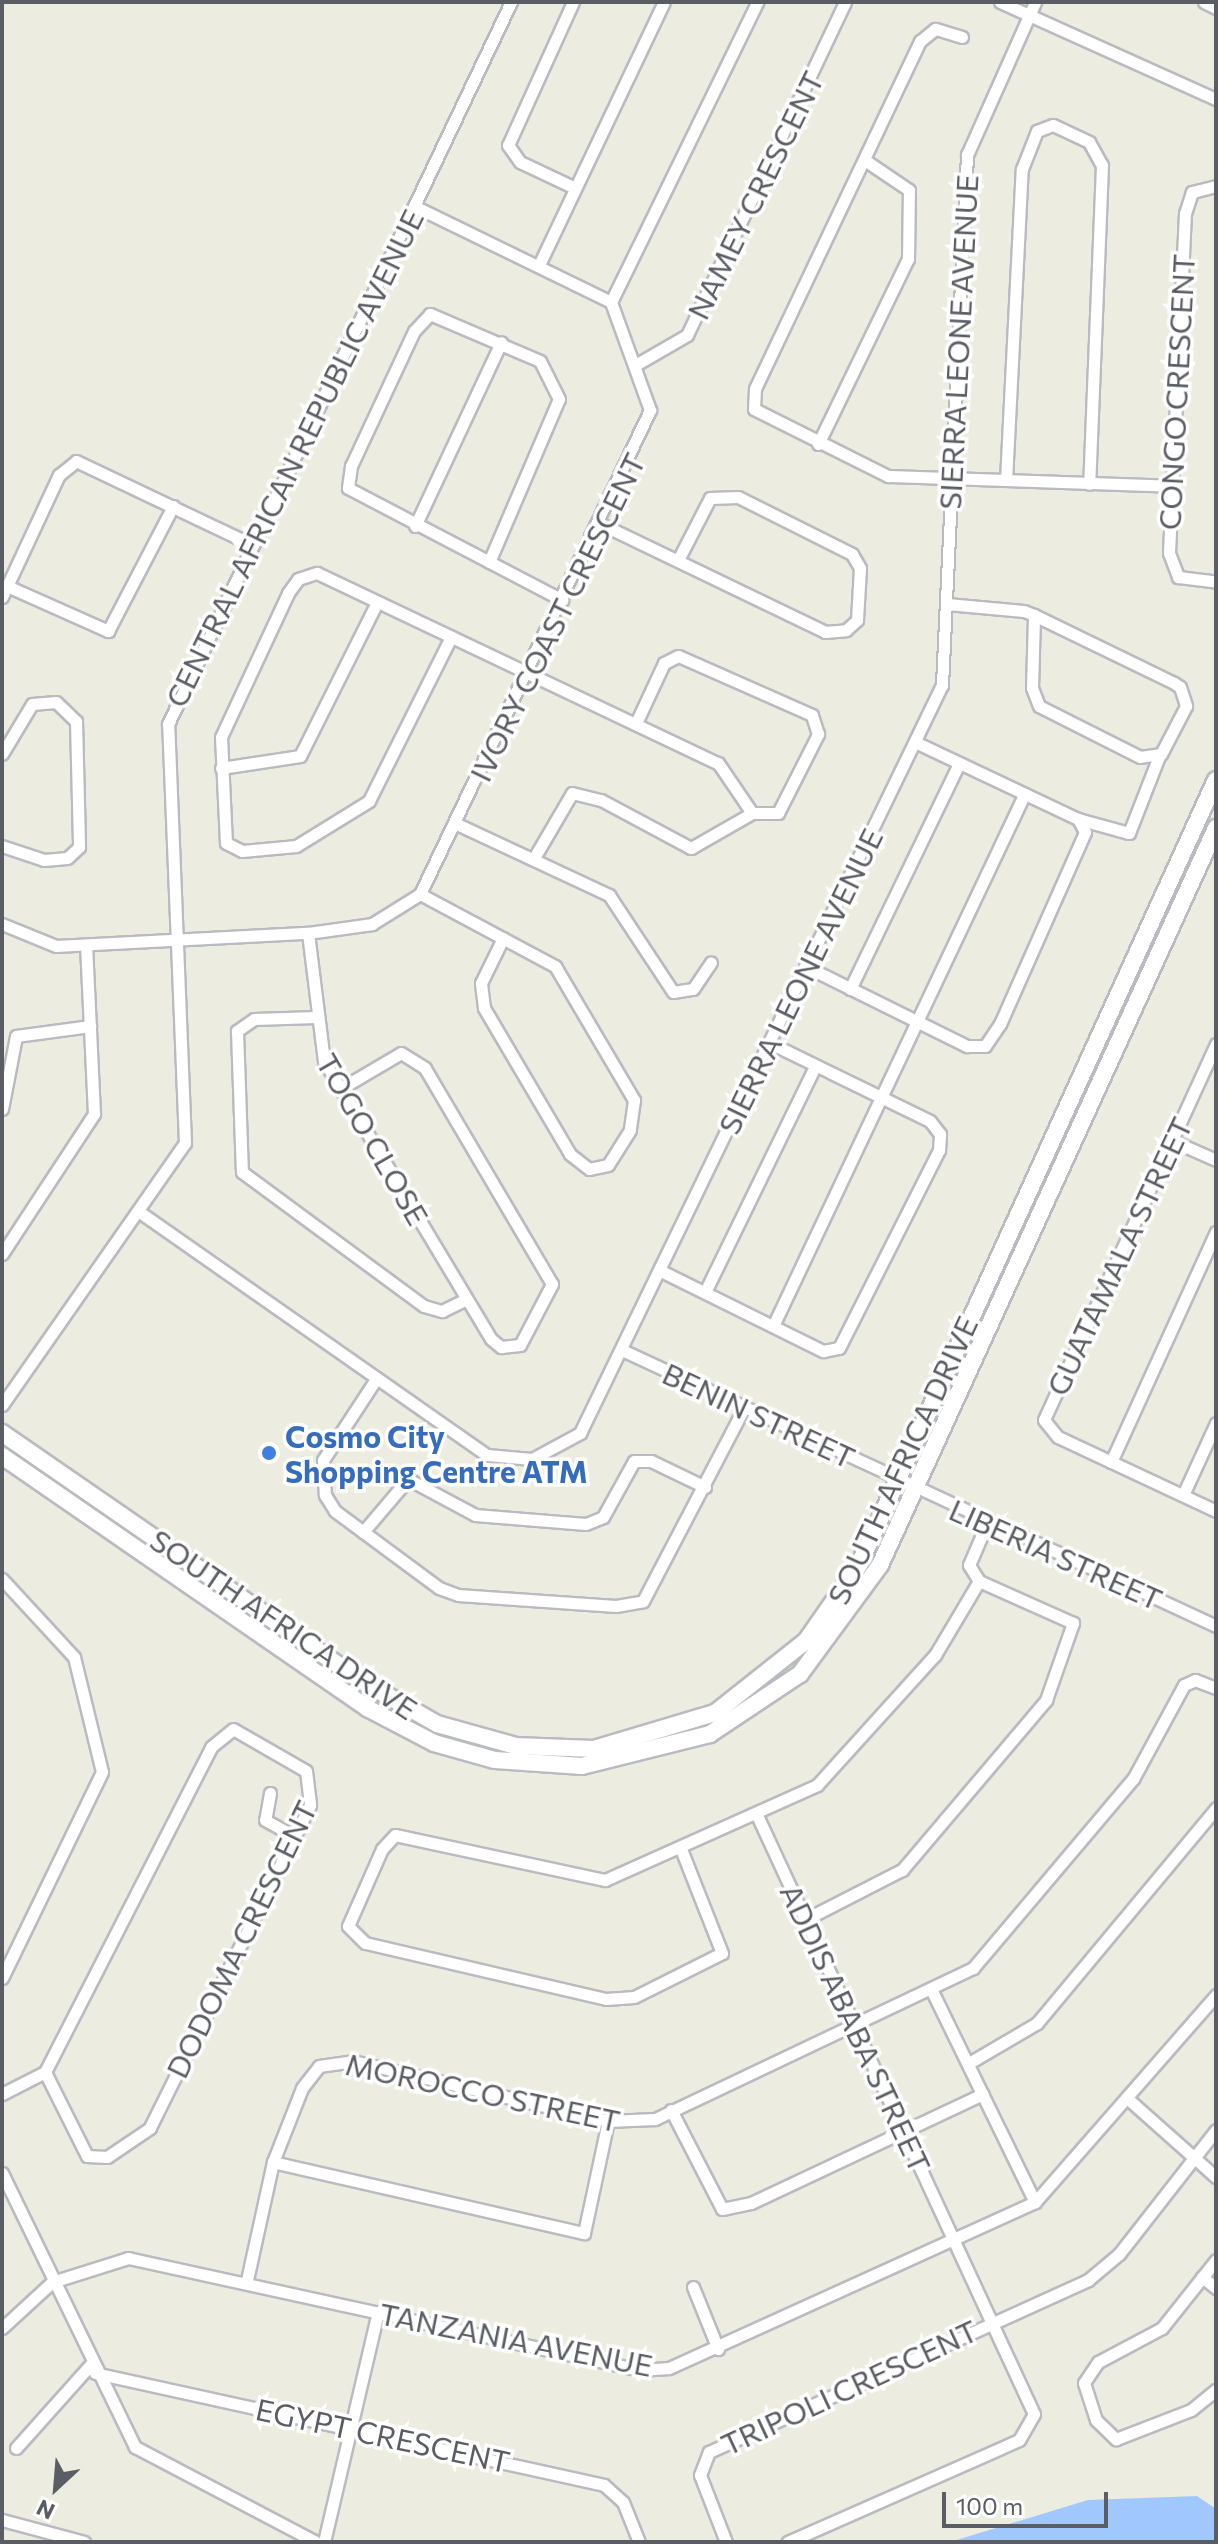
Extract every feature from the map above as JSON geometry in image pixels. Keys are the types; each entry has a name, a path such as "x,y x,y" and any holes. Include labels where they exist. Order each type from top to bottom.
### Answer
{"street":[{"name":"CENTRAL AFRICAN REPUBLIC AVENUE","path":"2,1405 141,1213 185,1143 165,736 251,544 511,2"},
{"path":"573,2 508,145 520,162 575,188"},
{"path":"539,265 664,2"},
{"path":"414,206 611,302 757,2"},
{"name":"NAMEY CRESCENT","path":"637,364 687,335 845,2"},
{"path":"1000,2 1216,99"},
{"name":"SIERRA LEONE AVENUE","path":"141,1213 472,1447 521,1461 552,1453 580,1433 661,1271 944,678 967,155 1035,2"},
{"path":"1204,2 1216,8"},
{"path":"962,37 935,29 920,41 753,396 760,415 881,474 951,480 1172,486"},
{"path":"1006,480 1022,169 1037,131 1053,125 1089,142 1102,165 1089,484"},
{"path":"818,444 908,259 909,190 866,161"},
{"name":"CONGO CRESCENT","path":"1216,186 1192,192 1185,213 1171,570 1181,579 1216,582"},
{"name":"IVORY COAST CRESCENT","path":"2,924 48,945 86,946 308,933 372,924 420,894 459,825 562,600 649,422 637,364 611,302"},
{"path":"489,562 559,406 545,365 438,313 414,331 347,483 356,498 562,600"},
{"path":"415,526 501,342"},
{"path":"173,506 108,631 5,592 71,463 86,463 251,544"},
{"path":"601,524 825,632 846,630 857,620 860,568 852,554 738,497 710,498 678,560"},
{"path":"451,637 376,793 311,840 242,851 226,843 221,768 227,721 298,579 317,573 529,671 727,769 752,813"},
{"path":"221,768 300,756 377,602"},
{"path":"915,742 1078,819 1129,833 1159,756 1186,706 1183,690 1034,615 947,604"},
{"path":"1034,615 1032,688 1039,706 1140,757 1159,756"},
{"path":"534,858 572,793 601,800 676,843 691,848 752,813 770,815 787,803 818,734 812,715 678,656 664,663 636,723"},
{"path":"2,754 32,704 56,702 76,721 79,847 67,858 44,860 2,846"},
{"path":"850,989 959,764"},
{"name":"SOUTH AFRICA DRIVE","path":"2,1433 406,1709 473,1736 563,1750 642,1740 688,1725 780,1666 841,1598 1216,780"},
{"path":"773,1326 1024,795"},
{"path":"805,966 967,1046 991,1040 1083,848 1078,819"},
{"path":"459,825 609,895 673,992 693,989 711,962"},
{"name":"SOUTH AFRICA DRIVE","path":"2,1456 399,1728 466,1753 539,1765 621,1761 710,1734 787,1686 851,1613 914,1490 1216,828"},
{"path":"420,894 503,938 555,966 634,1100 630,1130 608,1165 589,1169 570,1154 484,1008 481,983 503,938"},
{"name":"TOGO CLOSE","path":"308,933 316,1017 324,1061 343,1087 465,1300 491,1339 512,1349 529,1338 552,1284 416,1057 392,1056 343,1087"},
{"path":"2,1254 91,1124 86,946"},
{"path":"316,1017 254,1019 237,1031 242,1172 433,1311 465,1300"},
{"path":"2,1109 16,1036 90,1026"},
{"path":"661,1271 823,1351 844,1343 939,1150 940,1134 930,1121 770,1043"},
{"name":"GUATAMALA STREET","path":"1216,1044 1045,1416 1058,1437 1216,1511"},
{"path":"705,1292 815,1066"},
{"path":"1173,1141 1216,1160"},
{"path":"1111,1462 1216,1232"},
{"name":"BENIN STREET","path":"622,1350 896,1480"},
{"path":"376,1379 333,1439 322,1471 329,1503 363,1532 447,1592 632,1605 659,1582 743,1410"},
{"path":"1183,1495 1216,1423"},
{"path":"363,1532 408,1479 475,1515 586,1524 603,1517 634,1461 651,1461 705,1487"},
{"name":"LIBERIA STREET","path":"896,1480 1216,1626"},
{"path":"808,1918 902,1870 1046,1700 1073,1623 979,1581 969,1565 987,1523"},
{"path":"2,1579 74,1657 102,1772 2,1978"},
{"path":"681,1849 724,1948 634,1997 606,1999 365,1943 348,1926 382,1849 395,1835 605,1880 681,1849 834,1774 935,1655 979,1581"},
{"name":"MOROCCO STREET","path":"247,2280 273,2162 312,2072 338,2060 608,2121 646,2121 931,1989 986,1958 1133,1779 1184,1685 1195,1680 1216,1688"},
{"name":"DODOMA CRESCENT","path":"221,1733 242,1733 306,1771 314,1793 144,2136 107,2157 87,2156 45,2072 221,1733"},
{"path":"270,1793 265,1820 294,1836"},
{"path":"969,2063 1037,2023 1216,1808"},
{"name":"ADDIS ABABA STREET","path":"756,1813 808,1918 904,2129 952,2244 1031,2403 1028,2432 788,2542"},
{"path":"931,1989 1035,2202"},
{"name":"TANZANIA AVENUE","path":"2,2328 52,2282 128,2258 247,2280 640,2370 669,2368 952,2244 1035,2202 1216,1995"},
{"path":"2,2094 45,2072"},
{"path":"671,2110 722,2209 751,2203 983,2094"},
{"path":"1128,2099 1216,2177"},
{"path":"273,2162 584,2233 608,2121"},
{"name":"TRIPOLI CRESCENT","path":"726,2542 700,2475 709,2452 1104,2268 1216,2130"},
{"path":"2,2173 93,2368 145,2457 316,2542"},
{"path":"1216,2260 1162,2328 1092,2367 1085,2388 1102,2430 1116,2439 1191,2410 1216,2390"},
{"path":"1202,2277 1216,2288"},
{"path":"693,2287 718,2349"},
{"path":"324,2542 355,2428 378,2312"},
{"path":"16,2448 93,2368"},
{"name":"EGYPT CRESCENT","path":"93,2368 604,2485 623,2502 639,2542"},
{"path":"2,2520 84,2542"}],"water":[{"path":"1197,2496 1216,2509 1216,2542 950,2542 1088,2500"}],"place":[{"name":"Cosmo City Shopping Centre ATM","path":"269,1453"}]}
